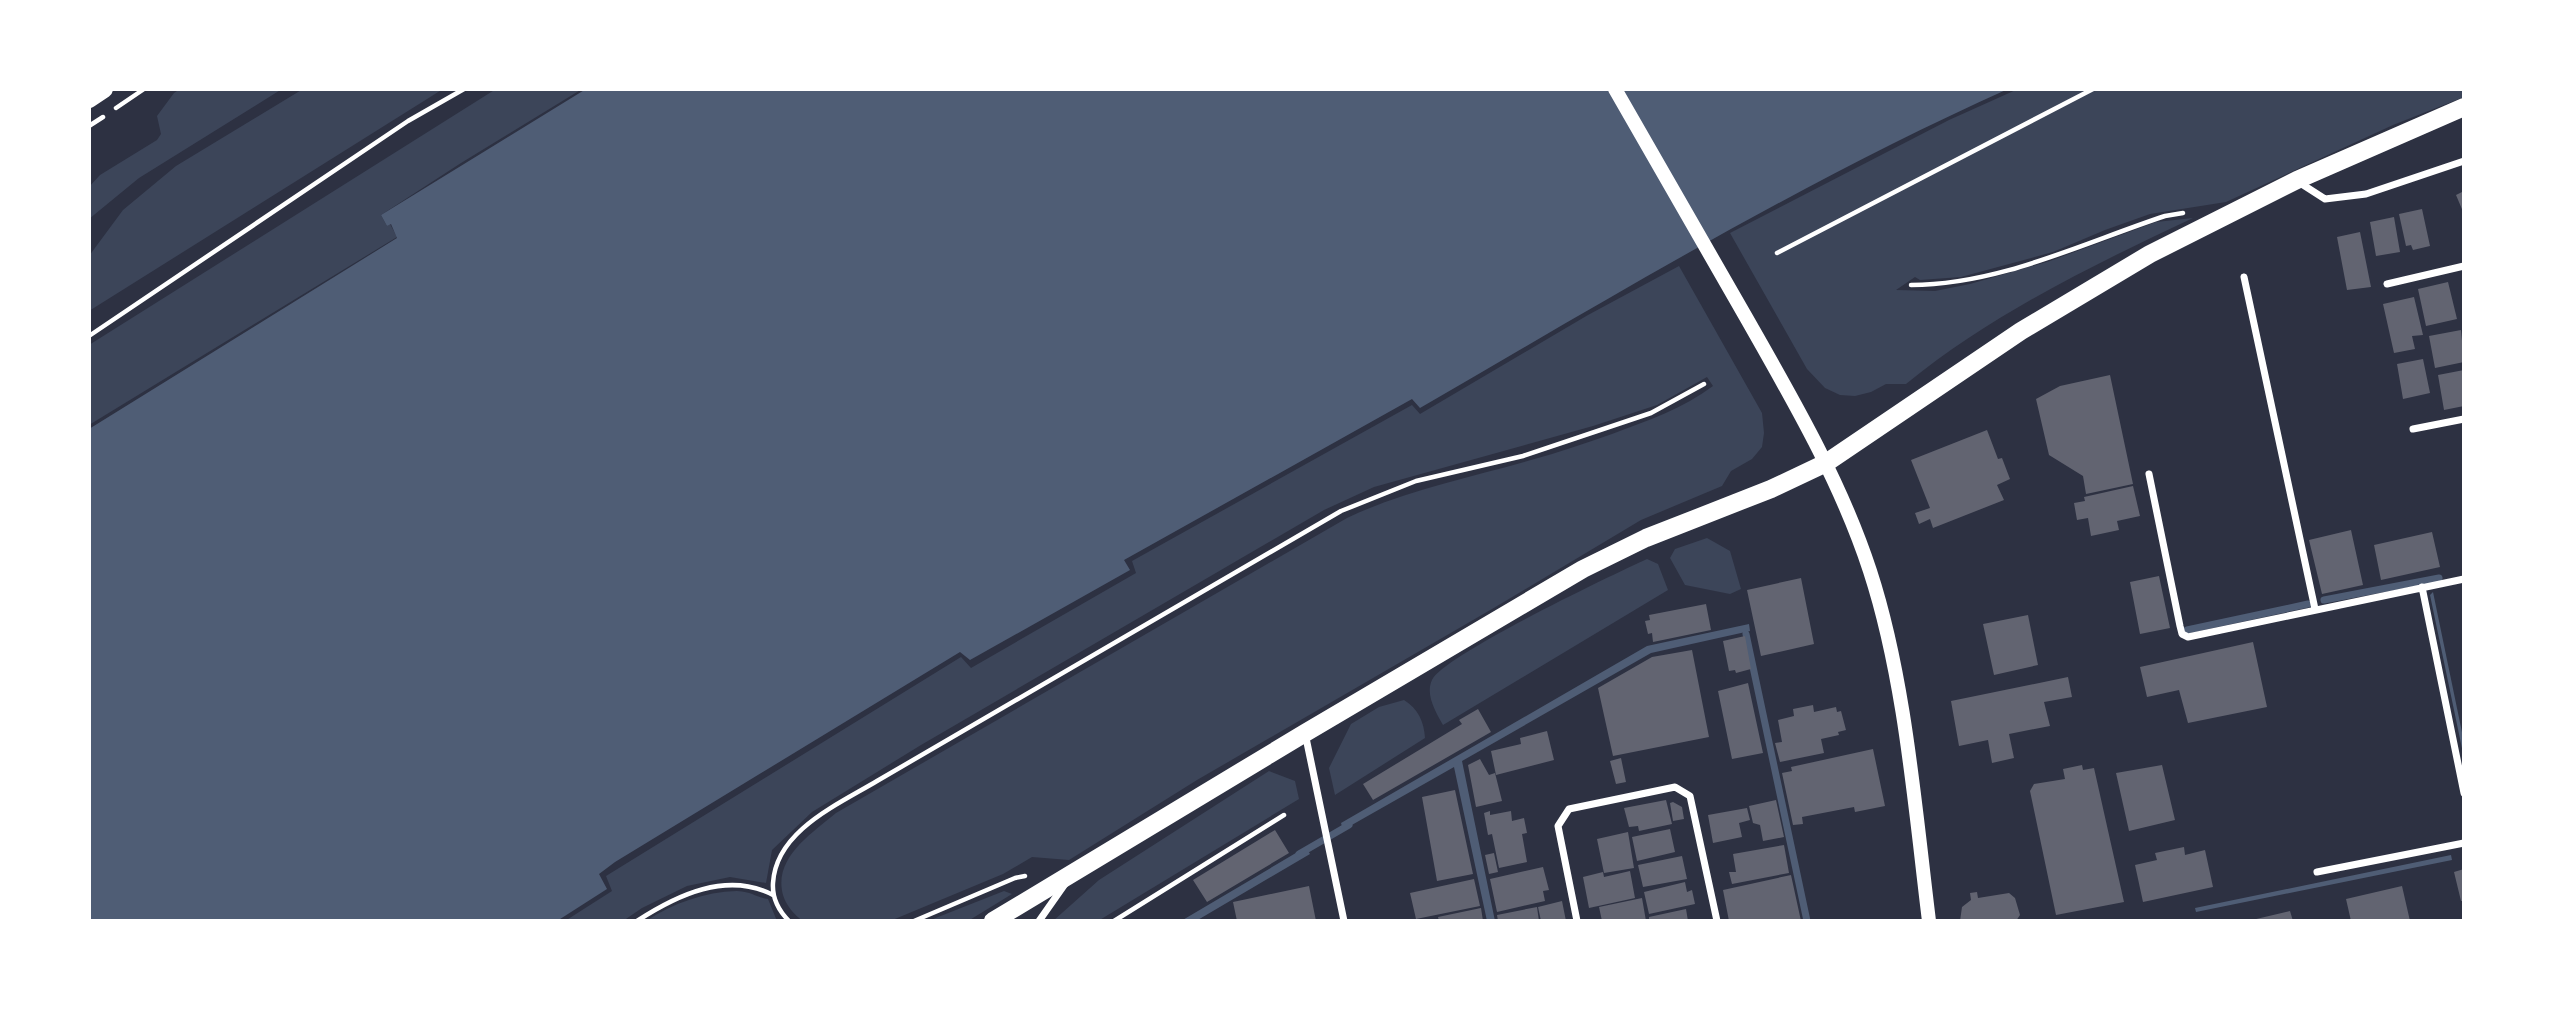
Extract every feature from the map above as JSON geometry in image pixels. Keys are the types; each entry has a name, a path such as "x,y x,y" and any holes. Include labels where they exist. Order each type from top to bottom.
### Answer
{"main road":[{"path":"89,99 104,89"},
{"path":"1615,89 1785,385 1826,463 1857,533 1882,615 1900,705 1929,921"},
{"path":"993,921 1603,558 1656,534 1786,483 1826,463 2011,338 2107,278 2297,180 2464,107"}],"street":[{"path":"2297,180 2325,199 2366,194 2464,161"},
{"path":"2387,284 2464,266"},
{"path":"2245,276 2315,610"},
{"path":"2413,429 2464,419"},
{"path":"2148,474 2182,634 2188,637 2464,579"},
{"path":"2422,587 2464,793"},
{"path":"1305,733 1344,921"},
{"path":"1577,921 1558,827 1569,809 1675,787 1690,796 1717,921"},
{"path":"2317,872 2464,843"},
{"path":"1040,921 1073,872"}],"path":[{"path":"89,336 408,121 464,89"},
{"path":"1777,253 2093,89"},
{"path":"1911,285 1936,285 1968,279 2039,260 2165,216 2192,212"},
{"path":"789,921 777,907 774,868 783,850 800,832 827,811 1341,511 1416,481 1523,456 1651,413 1704,384"},
{"path":"1114,921 1284,815"},
{"path":"914,921 1015,878 1030,876 1052,885"},
{"path":"637,921 660,906 704,889 736,884 756,886 774,895"}],"shaded area":[{"path":"180,89 282,89 139,178 89,219 89,187 100,175 157,140 161,134 157,116"},
{"path":"303,89 443,89 89,311 89,256 123,210 176,166"},
{"path":"496,89 582,89 381,215 397,237 89,425 89,345"},
{"path":"586,89 2008,89 1932,124 1784,200 1420,408 1412,399 1124,560 1130,570 970,660 960,652 615,862 599,874 607,889 557,921 89,921 89,429 397,238 391,224 387,226 381,215"},
{"path":"2018,89 2464,89 2464,97 2393,125 2226,202 2150,214 2053,252 1961,277 1920,280 1915,277 1896,290 1935,291 1970,284 2050,261 2156,222 2193,218 2044,292 1973,335 1906,384 1886,384 1855,396 1840,395 1825,388 1807,369 1730,233 1949,120"},
{"path":"1679,266 1762,413 1762,447 1752,459 1731,471 1722,486 1641,520 1197,780 1069,860 1032,857 1003,874 890,921 803,921 791,910 783,895 781,882 789,858 806,838 836,813 1347,518 1415,492 1612,434 1678,407 1713,386 1707,377 1657,405 1593,426 1374,487 1324,510 921,745 812,812 772,850 766,883 730,877 687,886 642,908 623,921 565,921 612,891 606,876 961,657 971,668 1136,573 1132,561 1412,405 1420,414 1588,315"},
{"path":"1707,538 1730,551 1741,589 1730,594 1685,585 1670,558 1675,549"},
{"path":"1647,559 1658,564 1668,590 1443,725 1432,703 1430,686 1443,669 1465,653 1531,616"},
{"path":"2433,592 2464,742 2464,758 2430,595"},
{"path":"1749,624 1750,631 1651,653 1462,761 1495,921 1487,921 1454,767 1343,830 1341,823 1647,646"},
{"path":"1404,700 1419,716 1425,738 1335,795 1329,768 1351,724 1379,707"},
{"path":"1269,771 1295,781 1299,799 1098,921 1053,921 1099,880"},
{"path":"1306,847 1310,854 1196,921 1181,921"},
{"path":"2451,855 2452,860 2196,912 2195,908"},
{"path":"737,891 768,899 777,921 646,921 690,900"},
{"path":"1004,891 1012,894 968,921 928,921"}],"building":[{"path":"2464,191 2464,214 2456,195"},
{"path":"2422,209 2430,246 2413,250 2411,245 2406,246 2399,214"},
{"path":"2394,217 2400,252 2376,256 2370,222"},
{"path":"2360,232 2371,287 2347,290 2337,237"},
{"path":"2448,282 2457,319 2426,326 2418,289"},
{"path":"2414,297 2423,335 2412,336 2415,349 2394,353 2383,304"},
{"path":"2461,330 2464,362 2435,368 2429,336"},
{"path":"2423,359 2430,393 2403,399 2397,364"},
{"path":"2464,370 2464,406 2444,410 2438,375"},
{"path":"2110,375 2133,484 2086,494 2083,476 2049,455 2036,399 2060,386"},
{"path":"1987,430 1998,459 2002,458 2010,479 1997,485 2004,500 1933,528 1930,519 1919,524 1915,513 1930,508 1911,460"},
{"path":"2133,486 2140,516 2117,521 2119,530 2091,536 2088,518 2077,520 2074,503 2085,501 2084,497"},
{"path":"2351,530 2363,585 2322,594 2309,540"},
{"path":"2432,532 2440,567 2381,580 2374,545"},
{"path":"2159,576 2170,628 2140,634 2130,582"},
{"path":"1801,578 1814,644 1761,656 1747,590"},
{"path":"1706,604 1711,630 1653,642 1652,633 1648,634 1645,621 1650,620 1649,615"},
{"path":"2028,615 2038,665 1994,675 1983,624"},
{"path":"1745,636 1751,669 1736,673 1735,670 1729,671 1723,641"},
{"path":"2253,642 2267,707 2188,723 2179,690 2147,697 2140,667"},
{"path":"1692,650 1709,737 1613,756 1598,688 1652,657"},
{"path":"2068,677 2072,697 2044,702 2050,726 2009,734 2014,758 1992,763 1988,740 1959,746 1951,701"},
{"path":"1748,683 1763,753 1732,759 1718,691"},
{"path":"1813,705 1814,712 1836,707 1837,712 1841,711 1846,730 1838,732 1839,735 1821,739 1824,753 1780,762 1775,743 1782,742 1778,720 1794,716 1793,709"},
{"path":"1478,709 1491,732 1373,800 1363,784 1462,724 1459,720"},
{"path":"1547,731 1554,760 1496,775 1491,751 1521,744 1520,738"},
{"path":"1873,749 1885,806 1855,812 1854,807 1802,817 1803,824 1793,825 1782,773 1792,771 1791,767"},
{"path":"1621,758 1626,782 1616,784 1610,761"},
{"path":"1480,759 1489,775 1495,773 1502,801 1476,807 1468,765"},
{"path":"2082,765 2083,770 2094,768 2124,902 2056,915 2030,791 2034,784 2065,779 2063,769"},
{"path":"2162,765 2175,820 2129,831 2116,773"},
{"path":"1455,790 1473,874 1437,881 1422,797"},
{"path":"1666,800 1672,824 1639,831 1638,826 1629,827 1624,808"},
{"path":"1776,800 1784,837 1763,841 1760,825 1753,823 1749,806"},
{"path":"1670,803 1682,807 1684,819 1673,821"},
{"path":"1747,808 1750,820 1739,823 1742,837 1713,843 1708,815"},
{"path":"1490,811 1490,815 1511,811 1512,821 1524,818 1527,833 1522,834 1527,862 1499,868 1492,834 1488,835 1484,813"},
{"path":"1670,829 1675,852 1637,861 1632,837"},
{"path":"1275,830 1289,853 1207,902 1193,880"},
{"path":"1628,832 1634,868 1604,873 1597,839"},
{"path":"1784,845 1789,873 1732,884 1729,872 1736,872 1733,854"},
{"path":"2184,847 2185,855 2205,850 2213,887 2143,902 2135,865 2157,860 2155,853"},
{"path":"1494,853 1498,872 1489,874 1485,855"},
{"path":"1682,856 1687,879 1643,887 1638,865"},
{"path":"1543,867 1549,890 1543,891 1545,901 1497,912 1490,879"},
{"path":"2464,869 2464,901 2461,901 2454,872"},
{"path":"1630,871 1635,898 1589,908 1583,877 1603,872 1604,877"},
{"path":"1791,875 1801,921 1729,921 1723,890"},
{"path":"1474,879 1480,906 1416,919 1410,893"},
{"path":"1685,882 1687,892 1692,890 1695,904 1649,914 1644,892"},
{"path":"1309,886 1316,921 1237,921 1233,902"},
{"path":"2402,886 2410,921 2351,921 2346,899"},
{"path":"1977,892 1978,898 2009,893 2015,898 2020,915 2016,921 1960,921 1962,907 1971,900 1970,893"},
{"path":"1642,898 1646,921 1602,921 1599,907"},
{"path":"1562,901 1566,921 1541,921 1538,907"},
{"path":"1537,907 1539,921 1498,921 1497,915"},
{"path":"1481,908 1483,921 1439,921 1438,917"},
{"path":"1686,909 1688,921 1649,921 1649,917"},
{"path":"2290,911 2293,921 2252,921 2252,920"}],"waterway":[{"path":"2324,600 2439,578"},
{"path":"2187,630 2308,604"},
{"path":"1746,634 1807,921"},
{"path":"1299,854 1349,825"}]}
